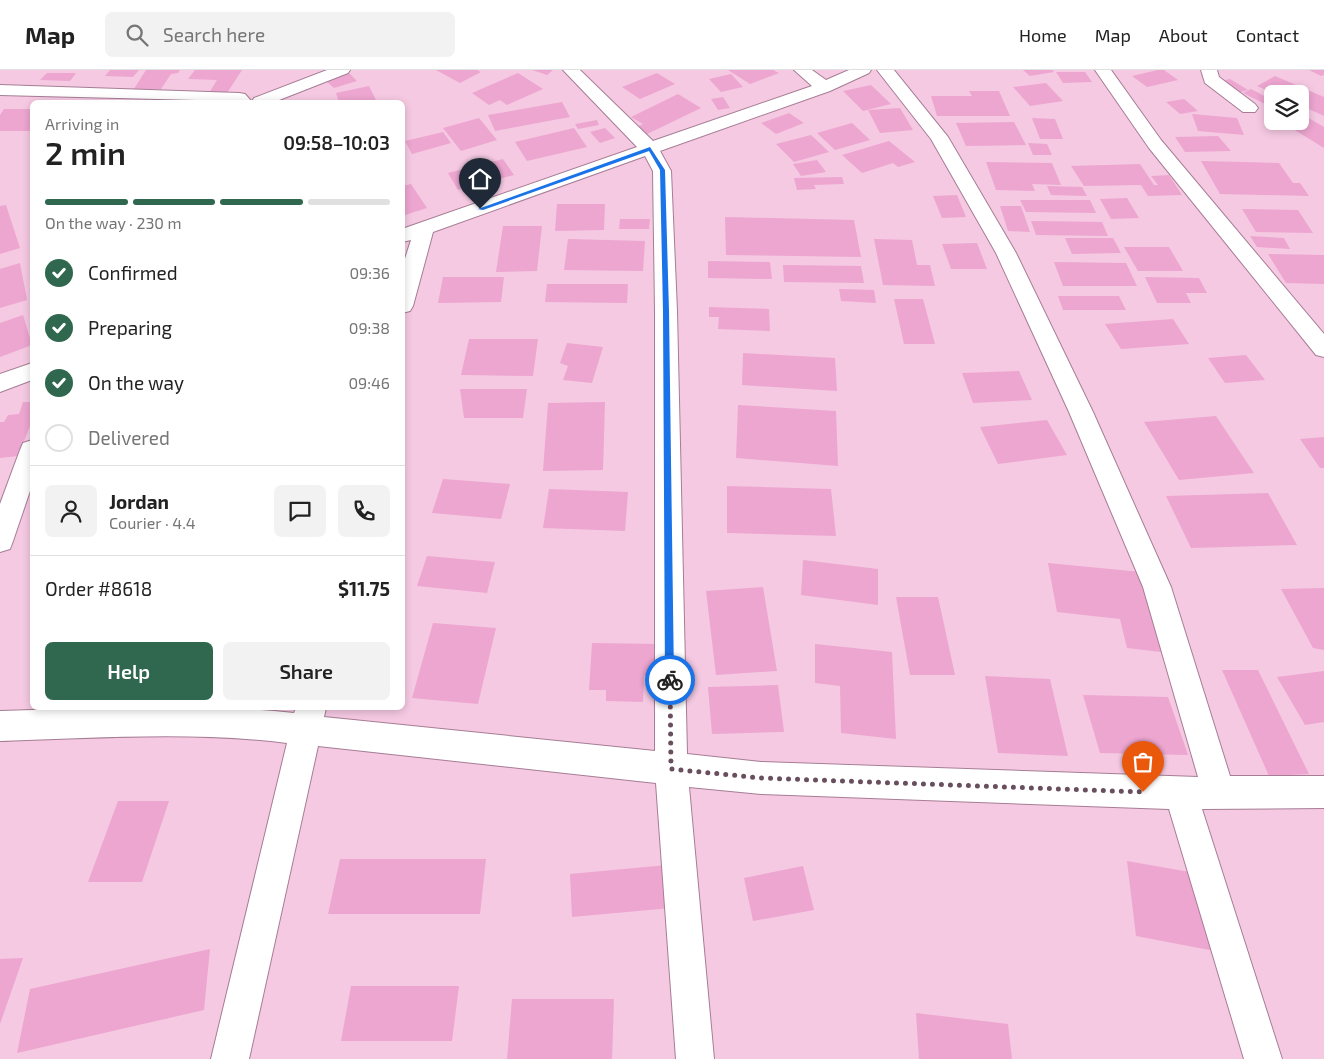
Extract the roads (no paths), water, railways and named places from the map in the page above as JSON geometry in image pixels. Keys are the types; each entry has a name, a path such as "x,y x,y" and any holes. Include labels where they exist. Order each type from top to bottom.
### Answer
{"street":[{"path":"265,100 342,70"},
{"path":"571,70 650,149 662,170 666,311 671,769 695,1059"},
{"path":"802,70 824,88"},
{"path":"405,235 824,88 863,70"},
{"path":"885,70 938,137 1006,253 1081,412 1157,587 1219,794"},
{"path":"1103,70 1155,144 1324,349"},
{"path":"1209,70 1211,79 1248,108"},
{"path":"0,90 222,97 239,98 241,100"},
{"path":"405,296 424,229"},
{"path":"0,383 30,373"},
{"path":"0,541 30,456"},
{"path":"0,726 141,722 265,725 308,718 671,769 761,778 1219,794 1324,792"},
{"path":"230,1059 308,718"},
{"path":"1181,793 1264,1059"}]}
